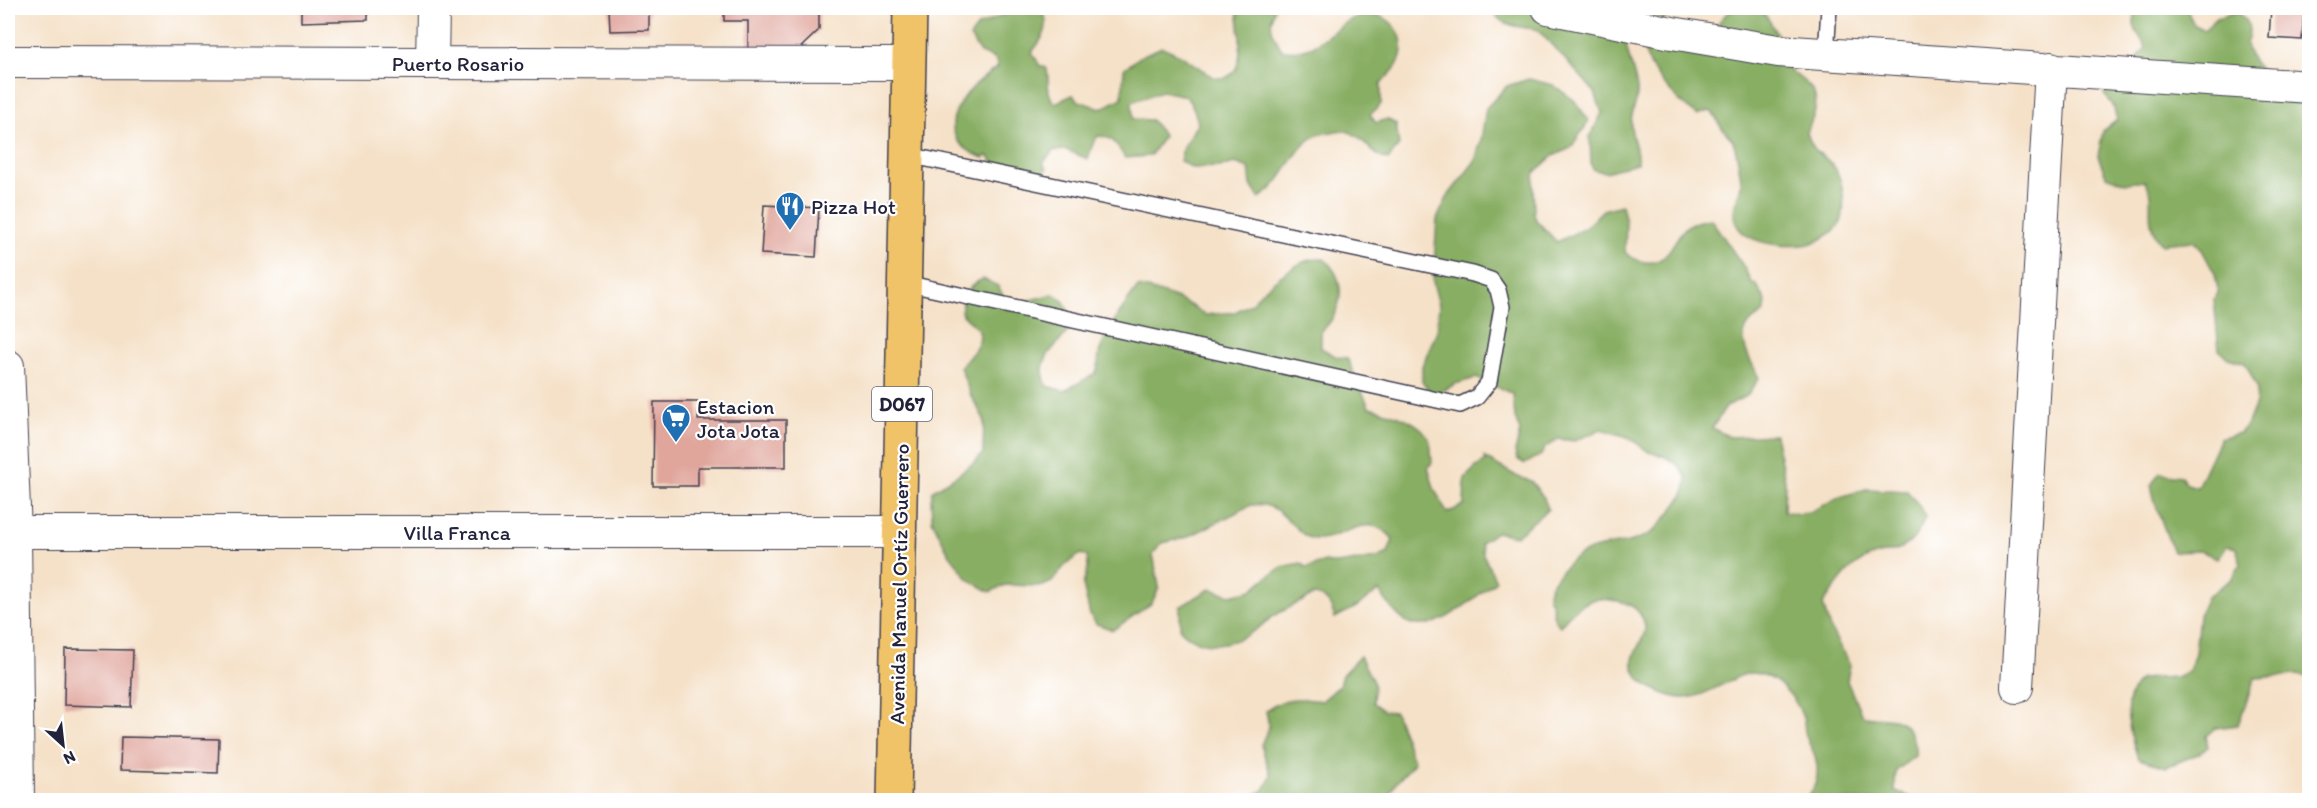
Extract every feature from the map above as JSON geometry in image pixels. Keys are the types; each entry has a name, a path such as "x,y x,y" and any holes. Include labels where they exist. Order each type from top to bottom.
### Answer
{"main road":[{"name":"Avenida Manuel Ortíz Guerrero","path":"894,801 910,8"}],"street":[{"path":"432,63 433,8"},
{"path":"1548,8 1778,51 2310,87"},
{"name":"Puerto Rosario","path":"8,62 909,64"},
{"path":"2017,687 2051,68"},
{"path":"8,366 15,532 18,801"},
{"name":"Villa Franca","path":"15,532 900,532"}],"lane":[{"path":"1826,54 1829,8"},
{"path":"905,283 1460,405 1477,397 1489,382 1502,307 1498,290 1491,280 1473,274 908,155"}],"green space":[{"path":"1020,8 1042,8 1045,15 1045,32 1032,52 1040,66 1047,69 1052,100 1055,103 1073,95 1079,101 1101,109 1122,98 1124,69 1143,55 1162,47 1181,56 1213,77 1223,78 1231,75 1236,68 1240,49 1237,8 1275,8 1271,24 1282,50 1302,50 1321,41 1348,21 1368,14 1378,16 1389,21 1397,30 1401,37 1402,49 1398,64 1381,84 1381,104 1370,115 1376,123 1387,119 1396,124 1399,145 1388,160 1376,154 1352,133 1337,131 1319,135 1300,149 1278,181 1259,198 1251,185 1249,168 1235,163 1219,167 1192,168 1180,161 1183,147 1198,123 1194,109 1186,96 1162,91 1132,102 1133,119 1151,120 1162,133 1163,137 1150,156 1125,158 1112,140 1098,136 1088,159 1066,150 1053,151 1043,163 1047,169 1036,180 1003,174 988,155 983,158 966,148 956,137 953,125 956,112 963,100 973,88 998,67 995,59 980,53 970,37 979,25"},
{"path":"1492,8 1634,8 1628,17 1625,37 1637,89 1631,121 1637,163 1606,172 1594,170 1591,165 1590,136 1602,113 1595,93 1537,29 1510,25 1499,19"},
{"path":"1644,8 1681,8 1663,20"},
{"path":"1736,8 1759,8 1763,12 1776,34 1784,63 1810,87 1815,97 1815,111 1807,133 1818,152 1835,168 1844,203 1843,216 1838,226 1830,234 1813,243 1772,244 1751,238 1743,232 1737,225 1734,215 1741,184 1734,142 1712,112 1697,115 1671,92 1654,71 1644,50 1643,40 1713,36 1721,19"},
{"path":"2137,8 2186,8 2194,25 2204,30 2217,18 2239,11 2248,26 2249,34 2246,43 2254,62 2270,77 2309,100 2309,677 2297,675 2255,678 2238,725 2215,728 2206,736 2208,747 2198,754 2166,767 2138,759 2129,728 2129,698 2140,679 2176,677 2189,671 2195,653 2199,615 2207,597 2231,579 2241,564 2236,548 2227,546 2218,558 2200,551 2173,552 2155,503 2151,485 2160,473 2181,476 2187,484 2197,487 2220,438 2239,433 2248,423 2256,403 2257,387 2245,363 2228,358 2219,350 2214,299 2218,290 2215,274 2202,250 2193,241 2161,244 2150,218 2150,197 2146,181 2126,183 2106,176 2098,156 2103,131 2117,120 2113,105 2102,91 2135,62 2146,48 2134,26"},
{"path":"1529,79 1553,85 1574,100 1589,121 1571,148 1553,156 1535,172 1533,184 1536,220 1557,242 1585,228 1603,210 1622,205 1626,222 1625,252 1637,260 1654,262 1666,255 1689,225 1711,219 1744,267 1752,284 1756,284 1766,301 1765,311 1747,327 1744,341 1748,356 1759,378 1748,395 1727,406 1712,428 1730,437 1775,435 1785,480 1784,511 1798,514 1810,512 1837,498 1866,489 1907,491 1925,517 1919,532 1911,541 1903,547 1864,560 1853,567 1823,604 1829,626 1850,665 1847,681 1862,715 1894,719 1900,722 1905,725 1914,741 1916,755 1896,771 1894,790 1916,800 1803,800 1808,796 1816,781 1815,756 1807,738 1800,710 1790,694 1776,681 1751,673 1737,677 1697,696 1681,698 1672,696 1648,686 1635,671 1634,655 1645,632 1645,627 1641,614 1633,606 1622,602 1596,599 1585,603 1567,617 1560,626 1556,621 1548,597 1549,589 1555,578 1573,559 1584,553 1630,542 1652,532 1674,507 1685,490 1687,478 1679,466 1664,456 1649,452 1628,437 1601,429 1575,441 1558,439 1545,448 1541,455 1525,464 1517,459 1515,452 1520,431 1515,418 1513,394 1476,378 1455,384 1434,396 1422,382 1422,366 1437,331 1439,305 1433,282 1437,219 1448,196 1475,161 1481,141 1486,108 1507,86"},
{"path":"1324,259 1336,274 1340,298 1332,320 1321,332 1321,348 1337,357 1347,358 1369,407 1403,417 1424,432 1431,448 1432,463 1428,467 1434,488 1447,513 1464,505 1465,478 1486,461 1485,458 1518,477 1531,481 1544,498 1548,509 1516,536 1496,532 1481,543 1483,554 1496,581 1454,613 1430,624 1418,625 1407,622 1395,612 1379,591 1335,618 1326,600 1314,595 1273,616 1248,635 1228,643 1207,644 1188,636 1180,629 1180,607 1210,589 1231,595 1252,590 1282,567 1301,563 1306,568 1325,562 1337,564 1377,558 1388,553 1393,539 1374,526 1356,528 1327,538 1308,537 1280,513 1263,505 1251,505 1188,537 1162,543 1153,554 1159,587 1152,603 1113,630 1096,624 1090,615 1083,585 1088,567 1087,556 1081,554 1066,564 1052,582 1043,586 1005,585 990,592 968,579 948,552 932,520 931,499 933,490 956,476 983,453 984,419 971,396 960,367 976,348 980,336 979,331 961,312 965,296 973,285 983,279 998,286 1007,303 1016,307 1030,300 1054,294 1064,302 1074,322 1047,357 1043,371 1046,386 1064,391 1095,374 1100,350 1108,332 1138,287 1173,297 1205,315 1235,312 1253,303 1269,285 1295,267 1309,260"},
{"path":"1360,656 1374,684 1373,703 1384,711 1395,712 1414,763 1396,783 1386,800 1248,800 1264,790 1271,776 1261,745 1269,726 1266,711 1286,700 1322,701 1339,686 1342,675"}],"building":[{"path":"301,8 368,8 368,20 301,22"},
{"path":"609,8 649,8 649,30 610,31"},
{"path":"724,8 819,8 819,30 797,51 748,51 748,21 724,21"},
{"path":"2271,8 2304,8 2302,40 2269,38"},
{"path":"2308,11 2310,11 2310,36 2305,36"},
{"name":"Pizza Hot","path":"764,205 819,208 816,257 761,254"},
{"path":"654,402 699,402 698,420 786,420 786,467 698,467 698,486 653,486"},
{"path":"65,649 133,650 131,707 64,705"},
{"path":"121,737 219,739 218,773 120,770"}],"place":[{"name":"Pizza Hot","path":"790,232"},
{"name":"Estacion Jota Jota","path":"676,444"}]}
